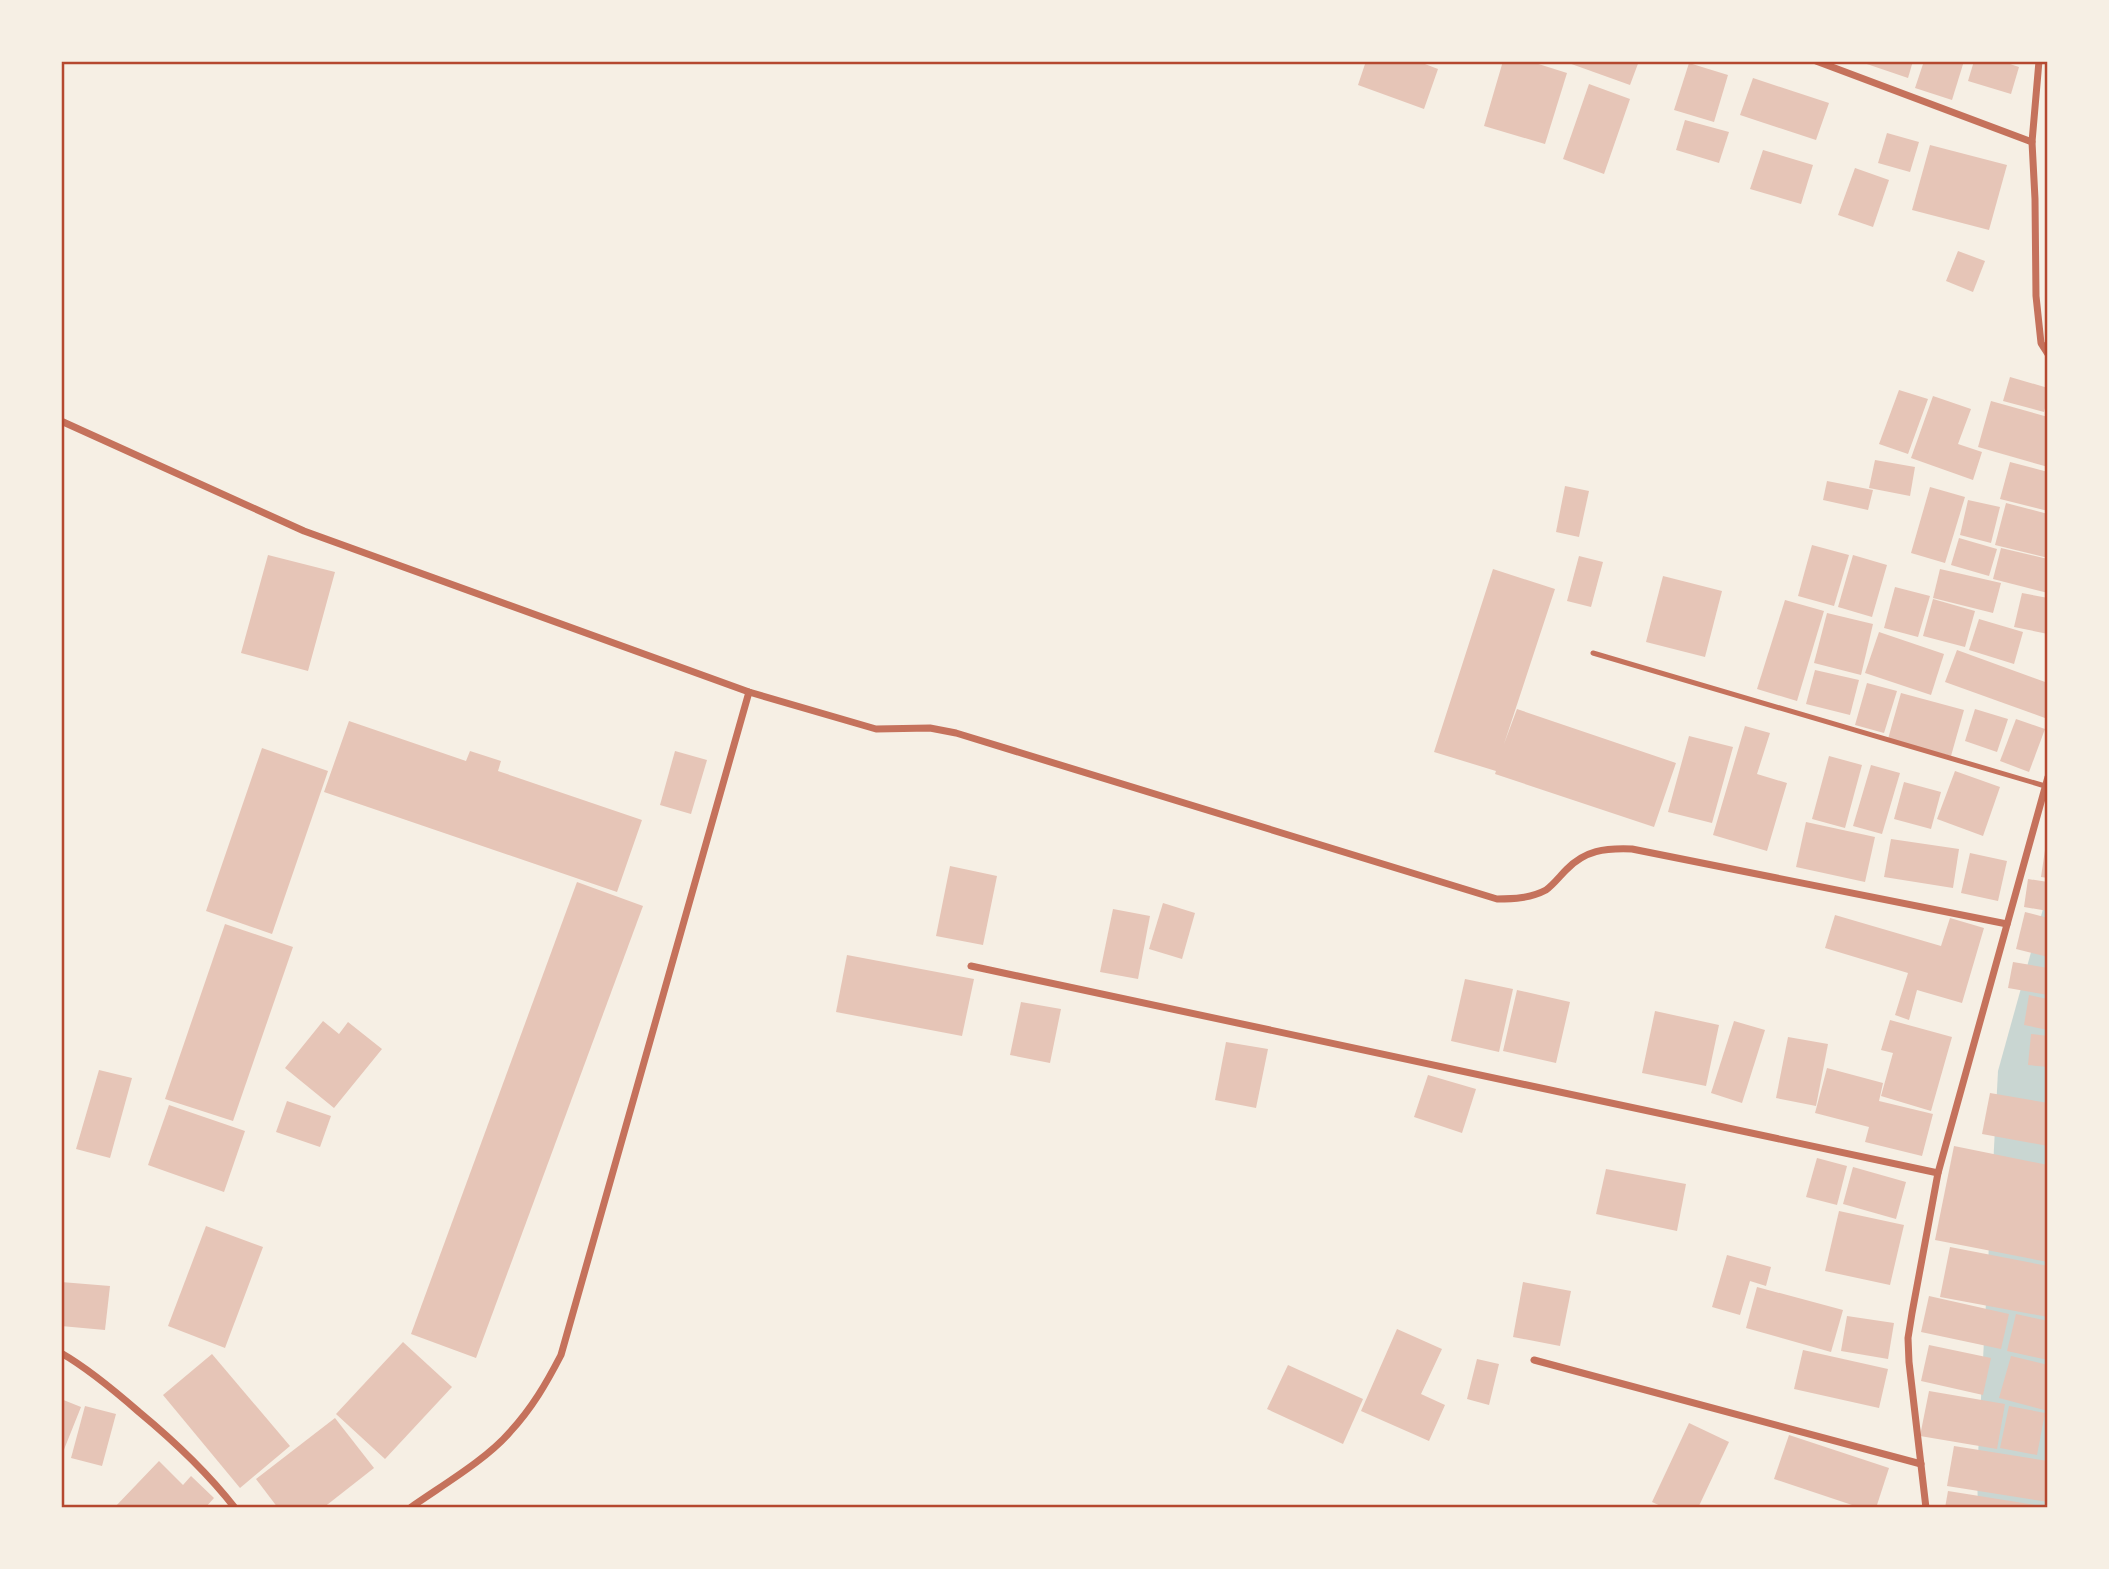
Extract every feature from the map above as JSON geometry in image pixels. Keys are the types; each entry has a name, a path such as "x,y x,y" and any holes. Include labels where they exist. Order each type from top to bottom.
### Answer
{"street":[{"path":"1816,61 2032,142"},
{"path":"2039,61 2032,142 2036,296 2041,343 2048,354"},
{"path":"61,421 304,531 749,692 876,729 930,728 956,733 1497,900 1517,899 1548,889 1572,864 1586,854 1606,848 1632,849 2007,924"},
{"path":"410,1508 508,1435 540,1395 561,1355 749,692"},
{"path":"1926,1508 1908,1338 1938,1173 2048,777"},
{"path":"971,966 1938,1173"},
{"path":"61,1353 112,1389 166,1434 215,1481 236,1508"},
{"path":"1534,1360 1921,1464"}],"lane":[{"path":"1593,653 2045,786"}],"shaded area":[{"path":"2048,891 2048,1508 1978,1508 1977,1475 1998,1071"}],"building":[{"path":"1366,61 1417,61 1438,69 1424,109 1358,85"},
{"path":"1503,61 1529,61 1567,73 1545,144 1484,126"},
{"path":"1563,61 1639,61 1630,85"},
{"path":"1858,61 1913,61 1908,78"},
{"path":"1924,61 1964,61 1952,100 1915,88"},
{"path":"1974,61 2001,61 2019,67 2011,94 1968,81"},
{"path":"1689,63 1728,75 1714,122 1674,110"},
{"path":"1753,78 1829,103 1816,140 1740,115"},
{"path":"1589,84 1630,99 1604,174 1563,159"},
{"path":"1685,120 1729,132 1719,163 1676,150"},
{"path":"1887,133 1919,142 1910,172 1878,163"},
{"path":"1930,145 2007,165 1989,230 1912,210"},
{"path":"1763,150 1813,165 1801,204 1750,189"},
{"path":"1855,168 1889,180 1873,227 1838,215"},
{"path":"1958,251 1985,261 1973,292 1946,281"},
{"path":"2010,377 2048,388 2044,412 2003,401"},
{"path":"1899,390 1928,399 1908,454 1879,444"},
{"path":"1933,396 1971,409 1958,444 1982,452 1973,480 1911,458"},
{"path":"1991,401 2048,417 2048,467 1978,447"},
{"path":"1875,460 1915,467 1910,496 1869,488"},
{"path":"2010,462 2048,472 2048,511 2000,499"},
{"path":"1827,481 1873,490 1868,510 1823,500"},
{"path":"1565,486 1589,491 1579,537 1556,532"},
{"path":"1930,487 1965,497 1945,563 1911,553"},
{"path":"1968,500 2000,507 1991,543 1960,535"},
{"path":"2006,503 2048,514 2048,558 1995,545"},
{"path":"1959,538 1997,549 1989,576 1951,565"},
{"path":"1812,545 1849,555 1834,606 1798,596"},
{"path":"2001,548 2048,559 2048,593 1993,579"},
{"path":"268,555 335,572 308,671 241,653"},
{"path":"1853,555 1887,565 1872,617 1838,607"},
{"path":"1579,556 1603,562 1591,607 1567,601"},
{"path":"1493,569 1555,589 1504,744 1517,709 1676,763 1654,827 1434,752"},
{"path":"1940,569 2001,583 1993,613 1933,598"},
{"path":"1663,576 1722,591 1705,657 1646,642"},
{"path":"1895,587 1930,596 1918,637 1884,628"},
{"path":"2022,593 2048,598 2048,634 2014,627"},
{"path":"1933,599 1975,611 1965,647 1923,636"},
{"path":"1785,600 1824,611 1797,701 1757,689"},
{"path":"1827,613 1873,624 1861,675 1814,663"},
{"path":"1979,619 2023,632 2014,664 1969,650"},
{"path":"1879,632 1944,654 1931,695 1865,673"},
{"path":"1957,650 2048,683 2048,712 2045,718 1945,682"},
{"path":"1815,670 1859,680 1850,715 1806,704"},
{"path":"1867,683 1897,691 1884,733 1855,725"},
{"path":"1901,693 1964,710 1951,756 1888,739"},
{"path":"1975,709 2008,719 1997,752 1965,741"},
{"path":"2016,719 2045,729 2029,772 2000,761"},
{"path":"349,721 466,761 470,751 501,761 498,771 642,820 617,892 324,792"},
{"path":"1745,726 1770,733 1757,774 1787,783 1767,851 1713,835"},
{"path":"1689,736 1733,747 1712,823 1668,812"},
{"path":"262,748 328,771 272,934 206,911"},
{"path":"675,751 707,760 691,814 660,805"},
{"path":"1829,756 1862,765 1845,828 1812,819"},
{"path":"1871,765 1900,773 1882,834 1853,826"},
{"path":"1955,771 2000,787 1983,836 1937,819"},
{"path":"1904,782 1941,792 1931,829 1894,819"},
{"path":"1806,822 1875,837 1865,882 1796,867"},
{"path":"1891,839 1959,849 1953,888 1884,877"},
{"path":"2048,843 2048,878 2041,877"},
{"path":"1970,853 2007,861 1998,901 1961,893"},
{"path":"950,866 997,876 983,945 936,936"},
{"path":"2028,879 2048,882 2048,911 2024,907"},
{"path":"577,882 643,906 476,1358 411,1334"},
{"path":"1163,903 1195,913 1182,959 1149,949"},
{"path":"1113,909 1150,916 1138,979 1100,972"},
{"path":"2025,912 2048,918 2048,957 2016,949"},
{"path":"1835,915 1941,946 1950,918 1984,928 1962,1003 1917,990 1909,1020 1895,1015 1908,973 1825,948"},
{"path":"225,924 293,947 233,1121 165,1099"},
{"path":"847,955 974,979 962,1036 836,1012"},
{"path":"2013,962 2048,968 2048,995 2008,988"},
{"path":"1465,979 1513,989 1499,1052 1451,1041"},
{"path":"1517,990 1570,1002 1556,1063 1503,1051"},
{"path":"2029,995 2048,999 2048,1030 2024,1025"},
{"path":"1021,1002 1061,1009 1050,1063 1010,1055"},
{"path":"1655,1011 1719,1025 1706,1086 1642,1073"},
{"path":"1890,1020 1952,1037 1931,1111 1881,1096 1893,1053 1881,1050"},
{"path":"323,1021 339,1034 348,1022 382,1049 334,1108 285,1068"},
{"path":"1734,1021 1765,1030 1742,1103 1711,1093"},
{"path":"2031,1034 2048,1036 2048,1067 2028,1065"},
{"path":"1788,1037 1828,1044 1816,1106 1776,1098"},
{"path":"1226,1042 1268,1049 1256,1108 1215,1100"},
{"path":"1827,1068 1883,1083 1879,1101 1933,1114 1922,1156 1865,1142 1869,1127 1815,1113"},
{"path":"99,1070 132,1078 110,1158 76,1149"},
{"path":"1428,1075 1476,1089 1462,1133 1414,1117"},
{"path":"1990,1093 2048,1103 2048,1146 1982,1134"},
{"path":"287,1101 331,1116 320,1147 276,1132"},
{"path":"169,1105 245,1131 224,1192 148,1165"},
{"path":"1954,1146 2048,1165 2048,1262 1935,1240"},
{"path":"1817,1158 1847,1166 1837,1205 1806,1197"},
{"path":"1853,1167 1906,1182 1896,1219 1843,1204"},
{"path":"1606,1169 1686,1184 1677,1231 1596,1214"},
{"path":"1839,1211 1904,1225 1890,1285 1825,1271"},
{"path":"206,1226 263,1247 225,1348 168,1326"},
{"path":"1950,1247 2048,1266 2048,1317 1940,1297"},
{"path":"1727,1255 1771,1267 1766,1286 1750,1281 1740,1315 1712,1307"},
{"path":"61,1282 110,1286 105,1330 61,1326"},
{"path":"1523,1282 1571,1291 1560,1346 1513,1337"},
{"path":"1757,1287 1843,1310 1831,1352 1746,1328"},
{"path":"1929,1296 2009,1314 2001,1349 1921,1332"},
{"path":"2016,1314 2048,1321 2048,1360 2007,1351"},
{"path":"1847,1316 1894,1323 1888,1359 1841,1351"},
{"path":"1397,1329 1442,1349 1421,1394 1445,1405 1429,1441 1361,1411"},
{"path":"403,1342 452,1387 385,1459 336,1414"},
{"path":"1929,1345 1991,1358 1983,1395 1921,1381"},
{"path":"1803,1350 1888,1369 1879,1408 1794,1389"},
{"path":"212,1354 290,1446 240,1488 163,1395"},
{"path":"2011,1356 2048,1365 2048,1411 1999,1398"},
{"path":"1477,1359 1499,1364 1489,1405 1467,1399"},
{"path":"1288,1365 1363,1399 1343,1444 1267,1409"},
{"path":"1929,1391 2005,1404 1997,1449 1920,1436"},
{"path":"61,1399 81,1407 61,1457"},
{"path":"85,1406 116,1414 102,1466 71,1458"},
{"path":"2009,1406 2045,1413 2037,1455 2000,1448"},
{"path":"335,1418 374,1468 323,1508 278,1508 256,1479"},
{"path":"1689,1423 1729,1442 1698,1508 1665,1508 1652,1502"},
{"path":"1789,1435 1889,1468 1876,1508 1861,1508 1774,1479"},
{"path":"1954,1446 2048,1461 2048,1502 1947,1486"},
{"path":"159,1461 183,1485 191,1476 214,1498 205,1508 114,1508"},
{"path":"1948,1491 2042,1506 2042,1508 1945,1508"}]}
